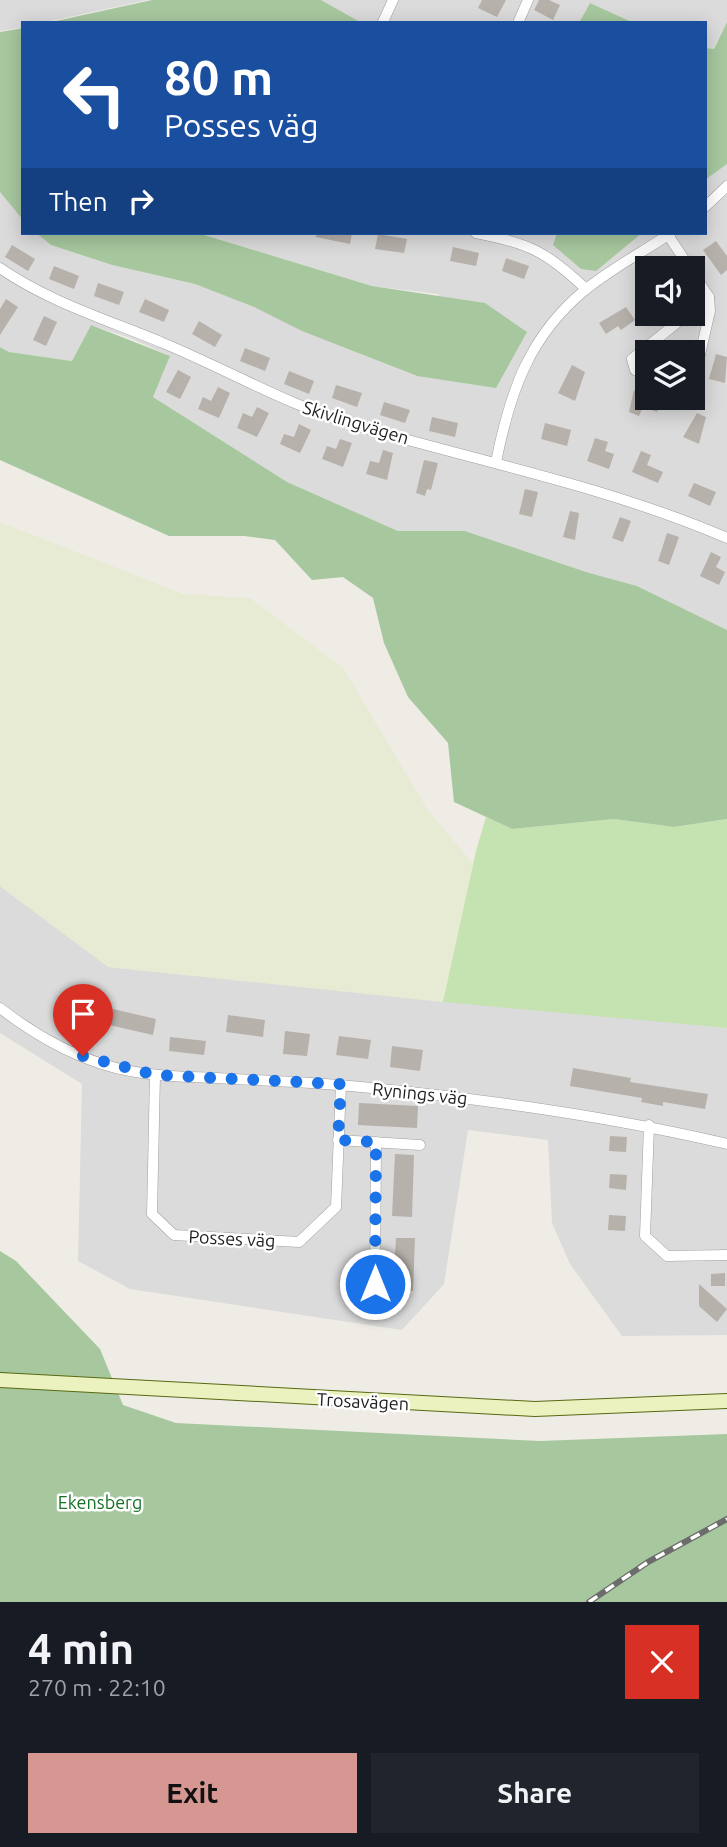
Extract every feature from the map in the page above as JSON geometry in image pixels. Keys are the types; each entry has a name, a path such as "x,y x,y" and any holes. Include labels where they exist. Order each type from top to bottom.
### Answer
{"main road":[{"name":"Trosavägen","path":"0,1380 535,1409 727,1401"}],"street":[{"path":"383,21 393,0"},
{"path":"519,21 528,0"},
{"path":"707,205 727,186"},
{"path":"487,235 513,240 544,252 586,289"},
{"path":"496,462 505,418 517,381 537,341 586,289 667,235"},
{"path":"670,235 683,256"},
{"name":"Skivlingvägen","path":"0,268 33,291 173,347 293,403 356,425 496,462 675,516 727,538"},
{"path":"703,340 710,311 709,297 705,291"},
{"path":"705,300 709,297"},
{"path":"656,340 673,326"},
{"name":"Rynings väg","path":"0,1008 24,1026 64,1049 103,1064 155,1075 341,1084 551,1108 649,1125 727,1144"},
{"name":"Posses väg","path":"155,1075 152,1214 174,1235 299,1242 336,1207 341,1084"},
{"path":"649,1125 645,1236 667,1256 727,1255"},
{"path":"338,1140 420,1145"},
{"path":"375,1284 376,1142"}],"shaded area":[{"path":"0,0 148,0 50,21 21,21 21,27 0,31"},
{"path":"321,0 727,0 727,22 713,50 707,48 707,21 630,21 590,3 580,21 358,21"},
{"path":"727,164 727,630 637,586 586,572 465,531 398,531 287,482 153,397 170,356 130,338 91,325 72,361 9,352 0,347 0,192 21,218 21,235 38,235 51,245 112,265 195,284 416,376 439,294 372,286 205,235 556,235 553,245 595,271 640,235 707,235 707,179"},
{"path":"0,886 109,967 727,1028 727,1335 622,1336 570,1264 552,1223 548,1140 468,1130 444,1284 402,1330 130,1289 78,1261 82,1084 0,1033"}],"green space":[{"path":"152,0 321,0 358,21 56,21"},
{"path":"590,3 630,21 580,21"},
{"path":"727,22 727,164 707,179 707,48 714,49"},
{"path":"21,28 21,218 0,192 0,32"},
{"path":"38,235 205,235 372,286 485,303 527,332 496,388 417,376 302,331 254,307 195,284 112,265 51,245"},
{"path":"556,235 640,235 596,271 581,269 553,245"},
{"path":"91,325 170,356 153,397 287,482 398,531 465,531 586,572 637,586 727,630 727,819 674,827 614,819 512,829 454,802 448,743 408,697 384,643 373,598 343,577 312,580 275,540 244,536 169,536 0,460 0,347 9,352 72,361"},
{"path":"0,522 183,594 250,598 343,668 427,809 473,864 443,1002 108,967 0,886"},
{"path":"486,817 512,829 614,819 674,827 727,819 727,1028 443,1002"},
{"name":"Ekensberg","path":"0,1251 16,1261 100,1349 123,1405 176,1423 540,1441 727,1434 727,1602 0,1602"}],"building":[{"path":"482,0 506,0 497,17 478,8"},
{"path":"539,0 549,0 560,5 553,20 534,10"},
{"path":"316,235 352,235 350,244"},
{"path":"378,235 407,239 404,253 375,249"},
{"path":"716,241 727,256 727,270 721,275 703,250"},
{"path":"12,245 35,259 28,271 5,257"},
{"path":"453,247 479,253 476,266 450,261"},
{"path":"506,258 529,266 524,279 502,271"},
{"path":"54,266 79,276 74,289 49,279"},
{"path":"98,283 124,292 119,305 94,296"},
{"path":"6,299 18,307 0,335 0,309"},
{"path":"145,299 169,310 164,322 139,312"},
{"path":"626,307 635,320 621,330 618,326 606,334 599,323"},
{"path":"44,316 57,322 46,346 33,340"},
{"path":"199,321 222,335 215,347 192,334"},
{"path":"245,348 270,358 265,371 240,361"},
{"path":"716,354 727,357 725,383 709,379"},
{"path":"572,365 585,372 575,401 558,393"},
{"path":"178,370 191,377 180,399 166,392"},
{"path":"289,371 314,381 309,394 284,384"},
{"path":"336,385 362,393 357,407 332,398"},
{"path":"218,387 230,393 219,418 198,409 203,397 211,401"},
{"path":"634,390 635,410 642,410 639,416 629,412"},
{"path":"384,402 410,410 405,423 380,415"},
{"path":"257,407 269,413 257,437 237,428 243,413 252,417"},
{"path":"697,413 706,417 699,444 683,437"},
{"path":"432,417 458,423 455,437 429,431"},
{"path":"545,423 571,430 567,446 541,439"},
{"path":"299,424 311,430 300,453 280,444 284,434 294,437"},
{"path":"595,438 608,442 605,451 614,454 609,469 587,461"},
{"path":"340,439 352,443 343,467 322,459 327,446 336,449"},
{"path":"383,450 393,453 387,480 366,474 370,461 379,463"},
{"path":"641,451 651,455 647,465 663,472 658,483 632,472"},
{"path":"424,460 438,463 431,490 427,489 425,496 416,493"},
{"path":"694,483 716,492 710,506 688,496"},
{"path":"525,489 538,492 532,517 519,514"},
{"path":"570,511 579,513 575,540 563,537"},
{"path":"620,517 631,521 623,542 612,538"},
{"path":"667,533 679,537 669,565 658,561"},
{"path":"711,552 721,557 716,567 725,572 719,585 700,576"},
{"path":"113,1009 156,1019 153,1035 109,1025"},
{"path":"228,1015 265,1020 263,1037 226,1032"},
{"path":"285,1031 310,1034 307,1056 283,1054"},
{"path":"339,1036 371,1040 368,1059 336,1055"},
{"path":"170,1037 206,1041 204,1055 169,1051"},
{"path":"392,1046 423,1050 420,1071 390,1067"},
{"path":"573,1068 631,1078 630,1082 708,1094 705,1109 663,1102 663,1106 641,1102 642,1098 570,1086"},
{"path":"359,1103 418,1106 417,1128 358,1125"},
{"path":"610,1136 627,1137 626,1152 609,1151"},
{"path":"395,1154 414,1155 412,1217 392,1216"},
{"path":"610,1174 627,1175 626,1190 609,1188"},
{"path":"609,1215 626,1216 625,1231 608,1230"},
{"path":"396,1238 415,1238 413,1291 393,1290"},
{"path":"725,1273 725,1286 711,1286 711,1274"},
{"path":"699,1284 727,1309 717,1322 699,1306"}],"railway":[{"path":"589,1602 648,1562 727,1519"}],"route":[{"path":"83,1056 103,1064 155,1075 341,1084 338,1140 376,1142 375,1284"}]}
